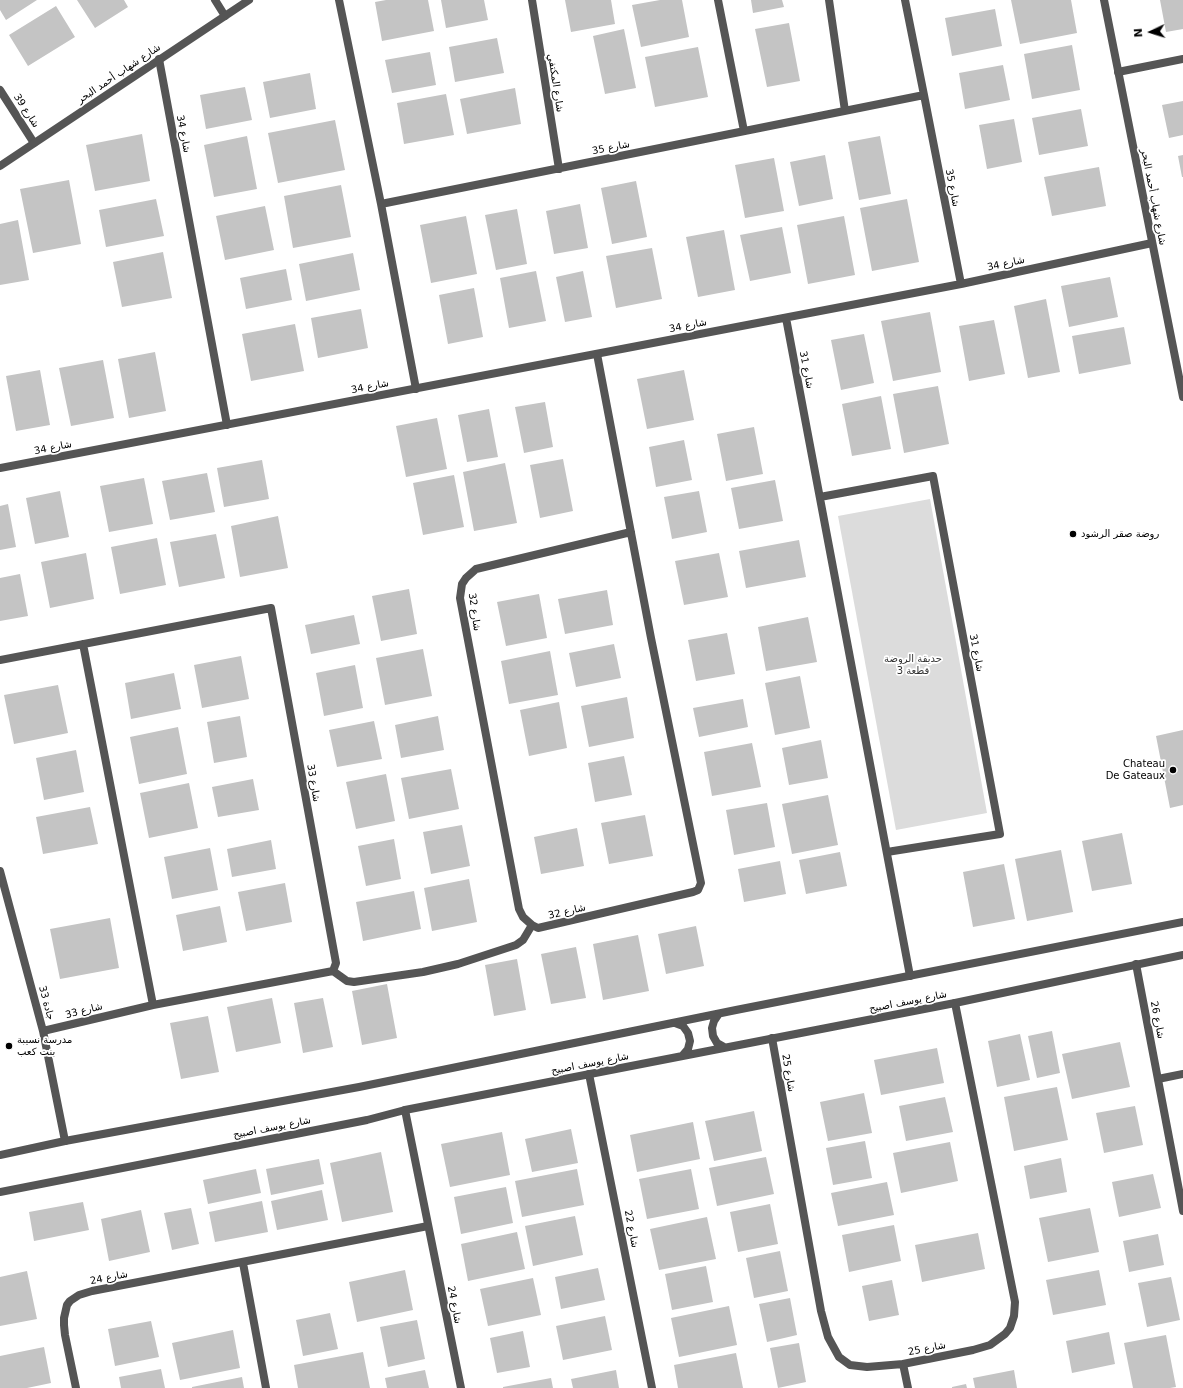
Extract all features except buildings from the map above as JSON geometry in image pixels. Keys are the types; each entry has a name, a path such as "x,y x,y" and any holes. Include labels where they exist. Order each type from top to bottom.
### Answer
{"street":[{"path":"215,0 225,16"},
{"name":"شارع شهاب أحمد البحر","path":"0,166 249,0"},
{"path":"339,0 381,204 416,389"},
{"name":"شارع المكتفي","path":"532,0 559,169"},
{"path":"718,0 744,131"},
{"path":"829,0 845,111"},
{"name":"شارع 35","path":"906,0 961,284"},
{"name":"شارع شهاب أحمد البحر","path":"1104,0 1183,397"},
{"name":"شارع 34","path":"159,59 227,425"},
{"path":"1118,72 1183,59"},
{"name":"شارع 39","path":"0,90 34,143"},
{"name":"شارع 35","path":"381,204 924,95"},
{"name":"شارع 34","path":"0,468 961,284 1152,243"},
{"name":"شارع 31","path":"786,318 910,976"},
{"name":"شارع 32","path":"597,354 701,883 698,890 693,892 538,928 523,917 519,908 460,598 462,584 466,578 476,570 631,532"},
{"name":"شارع 31","path":"820,497 933,476 1000,834 887,852"},
{"name":"شارع 33","path":"0,660 271,608 336,963 333,971 153,1005 43,1031"},
{"path":"83,644 153,1005"},
{"name":"جادة 33","path":"0,871 43,1031 66,1142"},
{"path":"0,1155 359,1087 1183,922"},
{"path":"333,971 343,978 354,982 423,972 458,964 516,945 523,940 532,925"},
{"name":"شارع يوسف اصبيح","path":"0,1192 367,1120 405,1110 955,1002 1183,955"},
{"name":"شارع 26","path":"1136,964 1183,1211"},
{"name":"شارع 25","path":"772,1038 821,1311 828,1337 839,1358 850,1365 867,1367 903,1364 973,1350 990,1345 1005,1334 1010,1328 1014,1316 1015,1302 955,1002"},
{"path":"718,1014 712,1028 713,1036 717,1043 724,1047"},
{"path":"675,1023 683,1026 688,1033 690,1041 688,1049 682,1056"},
{"name":"شارع 22","path":"590,1074 652,1388"},
{"path":"1158,1079 1183,1074"},
{"name":"شارع 24","path":"405,1110 461,1388"},
{"name":"شارع 24","path":"76,1388 64,1325 67,1305 74,1298 92,1291 428,1226"},
{"path":"243,1262 266,1388"},
{"path":"903,1364 908,1388"}],"green space":[{"name":"حديقة الروضة قطعة 3","path":"930,499 987,813 896,830 838,516"}],"place":[{"name":"روضة صقر الرشود","path":"1073,534"},
{"name":"Chateau De Gateaux","path":"1173,770"},
{"name":"مدرسة نسيبة بنت كعب","path":"9,1046"}]}
